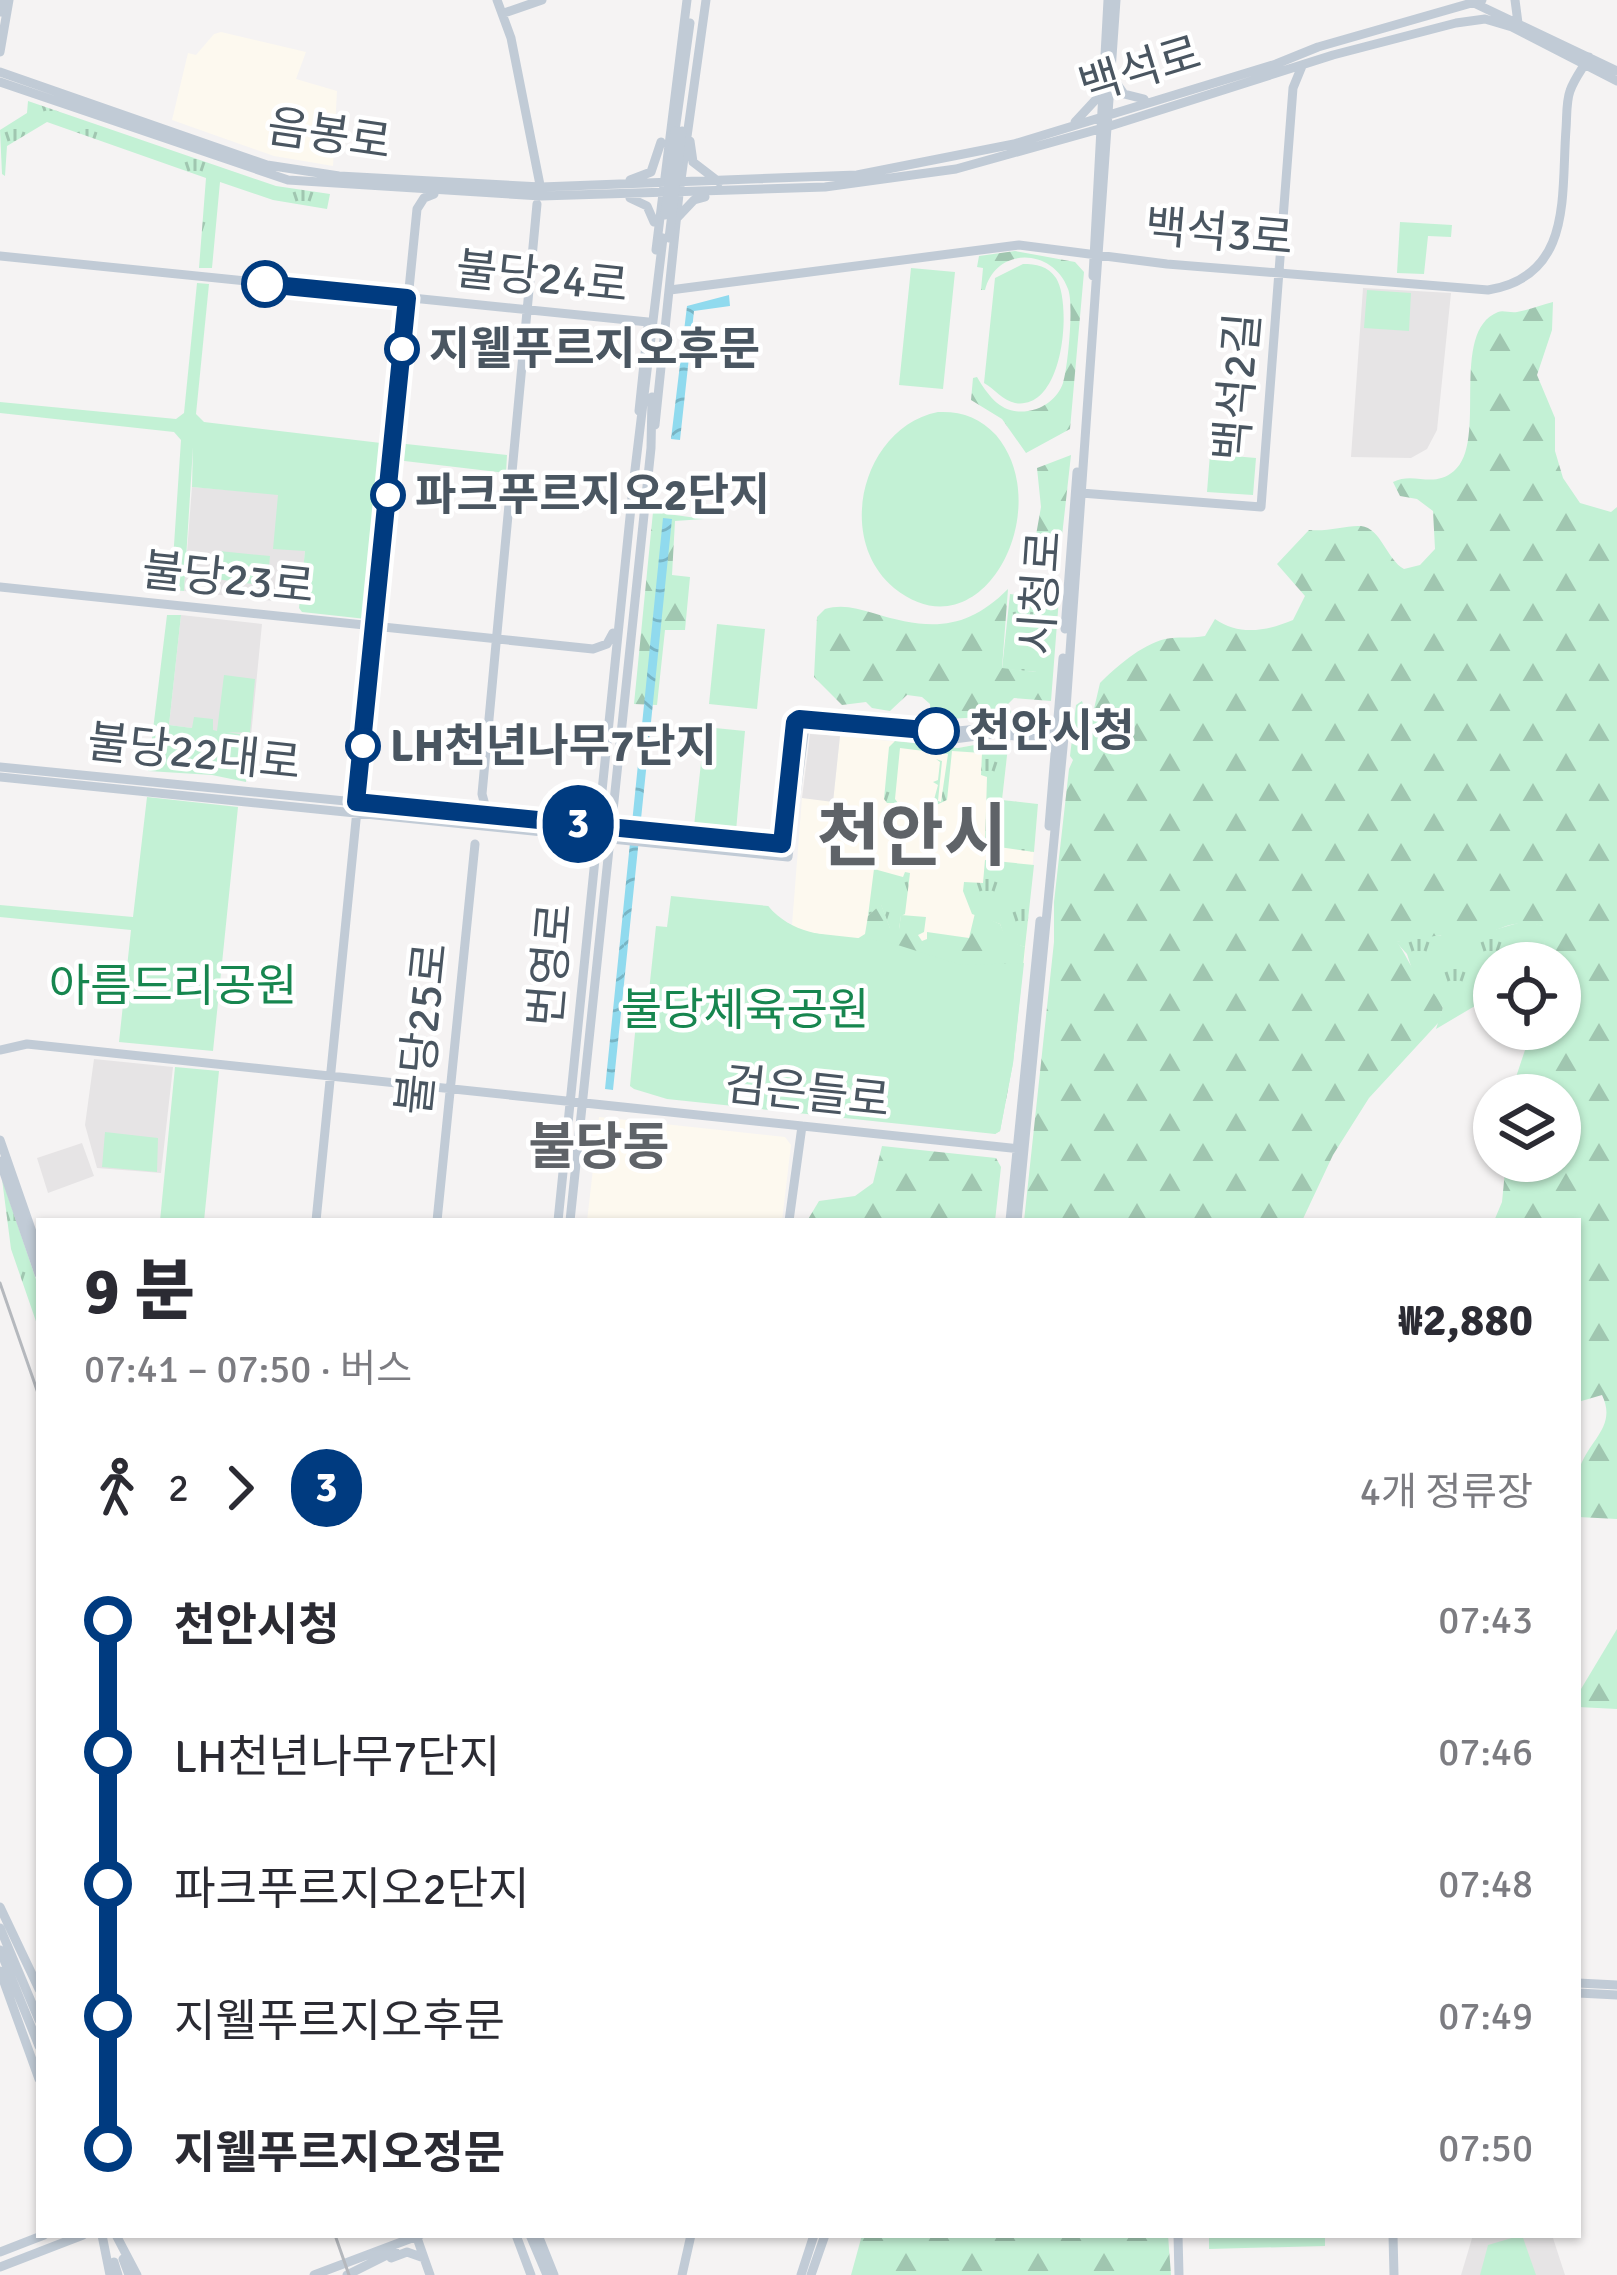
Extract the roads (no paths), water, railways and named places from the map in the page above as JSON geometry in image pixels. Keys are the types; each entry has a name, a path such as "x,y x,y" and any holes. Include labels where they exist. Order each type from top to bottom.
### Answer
{"street":[{"path":"0,12 5,0"},
{"path":"0,52 5,0"},
{"path":"497,0 504,13 543,196 482,794 486,809 505,822"},
{"path":"504,13 542,0"},
{"path":"638,446 639,394 663,240 658,218 677,61 697,0"},
{"name":"번영로","path":"609,832 613,685 638,446 697,0"},
{"name":"시청로","path":"1013,1218 1061,736 1112,0"},
{"path":"1456,23 1480,5 1501,0"},
{"path":"1515,0 1518,23"},
{"path":"1480,5 1498,21"},
{"name":"백석로","path":"723,187 857,175 983,152 1276,64 1318,46 1480,5 1617,81"},
{"name":"백석로","path":"661,189 859,184 956,169 1456,23 1498,21 1617,71"},
{"path":"614,190 645,176 656,164 669,71 677,61"},
{"name":"백석3로","path":"670,290 1019,245 1487,290 1524,279 1546,259 1557,231 1569,92 1587,61"},
{"name":"백석2길","path":"1078,493 1261,507 1293,88 1302,66"},
{"name":"음봉로","path":"0,73 281,169 543,196"},
{"path":"1271,77 1286,79 1293,88"},
{"path":"1069,127 1097,101 1108,80 1124,94 1156,100"},
{"name":"음봉로","path":"0,82 262,174 314,184 524,196 661,189"},
{"path":"651,448 661,400 686,143 682,130"},
{"path":"677,218 694,200 723,187 693,162 682,130"},
{"path":"667,141 675,150 686,143"},
{"path":"394,189 412,198 417,209"},
{"path":"614,190 651,210 663,240"},
{"path":"316,1218 417,209 424,198 439,192"},
{"path":"658,218 668,212 677,218"},
{"name":"번영로","path":"558,1218 577,1101 651,448 663,240"},
{"name":"불당24로","path":"0,256 648,322"},
{"name":"불당23로","path":"0,587 593,649"},
{"path":"593,649 607,644 620,619"},
{"path":"593,649 606,656 613,685"},
{"path":"683,840 782,844 799,719 948,732 998,727 1061,736"},
{"path":"683,840 715,849 715,841 788,857 805,725 954,739 992,734 1061,736"},
{"name":"불당22대로","path":"0,765 356,807"},
{"name":"불당22대로","path":"0,777 683,840"},
{"path":"447,816 470,808 482,794"},
{"path":"447,816 470,830 476,844"},
{"path":"476,844 484,831 505,822"},
{"name":"불당25로","path":"437,1218 476,844"},
{"name":"검은들로","path":"0,1050 28,1044 1020,1149"},
{"name":"번영로","path":"570,1218 577,1101"},
{"path":"789,1218 802,1126"},
{"path":"0,1140 36,1243"},
{"path":"0,1161 36,1265"},
{"path":"0,1907 36,1983"},
{"path":"0,1928 36,2013"},
{"path":"0,1950 36,2039"},
{"path":"0,1971 36,2071"},
{"path":"1581,1983 1617,1985"},
{"path":"1581,1993 1617,1995"},
{"path":"0,2252 36,2238"},
{"path":"0,2267 75,2238"},
{"path":"84,2238 133,2275"},
{"path":"102,2238 104,2252"},
{"path":"303,2275 369,2248 412,2238"},
{"path":"412,2238 430,2275"},
{"path":"371,2266 412,2238"},
{"path":"314,2275 412,2238"},
{"path":"330,2275 412,2238"},
{"path":"682,2275 690,2238"},
{"path":"801,2275 813,2238"},
{"path":"811,2275 824,2238"},
{"path":"1178,2238 1179,2275"},
{"path":"1393,2238 1394,2275"},
{"path":"346,2275 407,2252 424,2258"},
{"path":"534,2275 540,2264"}],"water":[{"path":"729,295 730,306 694,311 680,440 671,439 687,306"},
{"path":"663,518 672,519 613,1090 605,1089"}],"railway":[{"path":"0,1283 36,1387"},
{"path":"336,2238 349,2275"}],"place":[{"name":"지웰푸르지오후문","path":"402,349"},
{"name":"파크푸르지오2단지","path":"388,495"},
{"name":"천안시청","path":"936,731"},
{"name":"LH천년나무7단지","path":"363,746"}],"district":[{"name":"천안시","path":"912,837"},
{"name":"불당동","path":"599,1147"}],"park label":[{"name":"아름드리공원","path":"173,986"},
{"name":"불당체육공원","path":"745,1010"}]}
